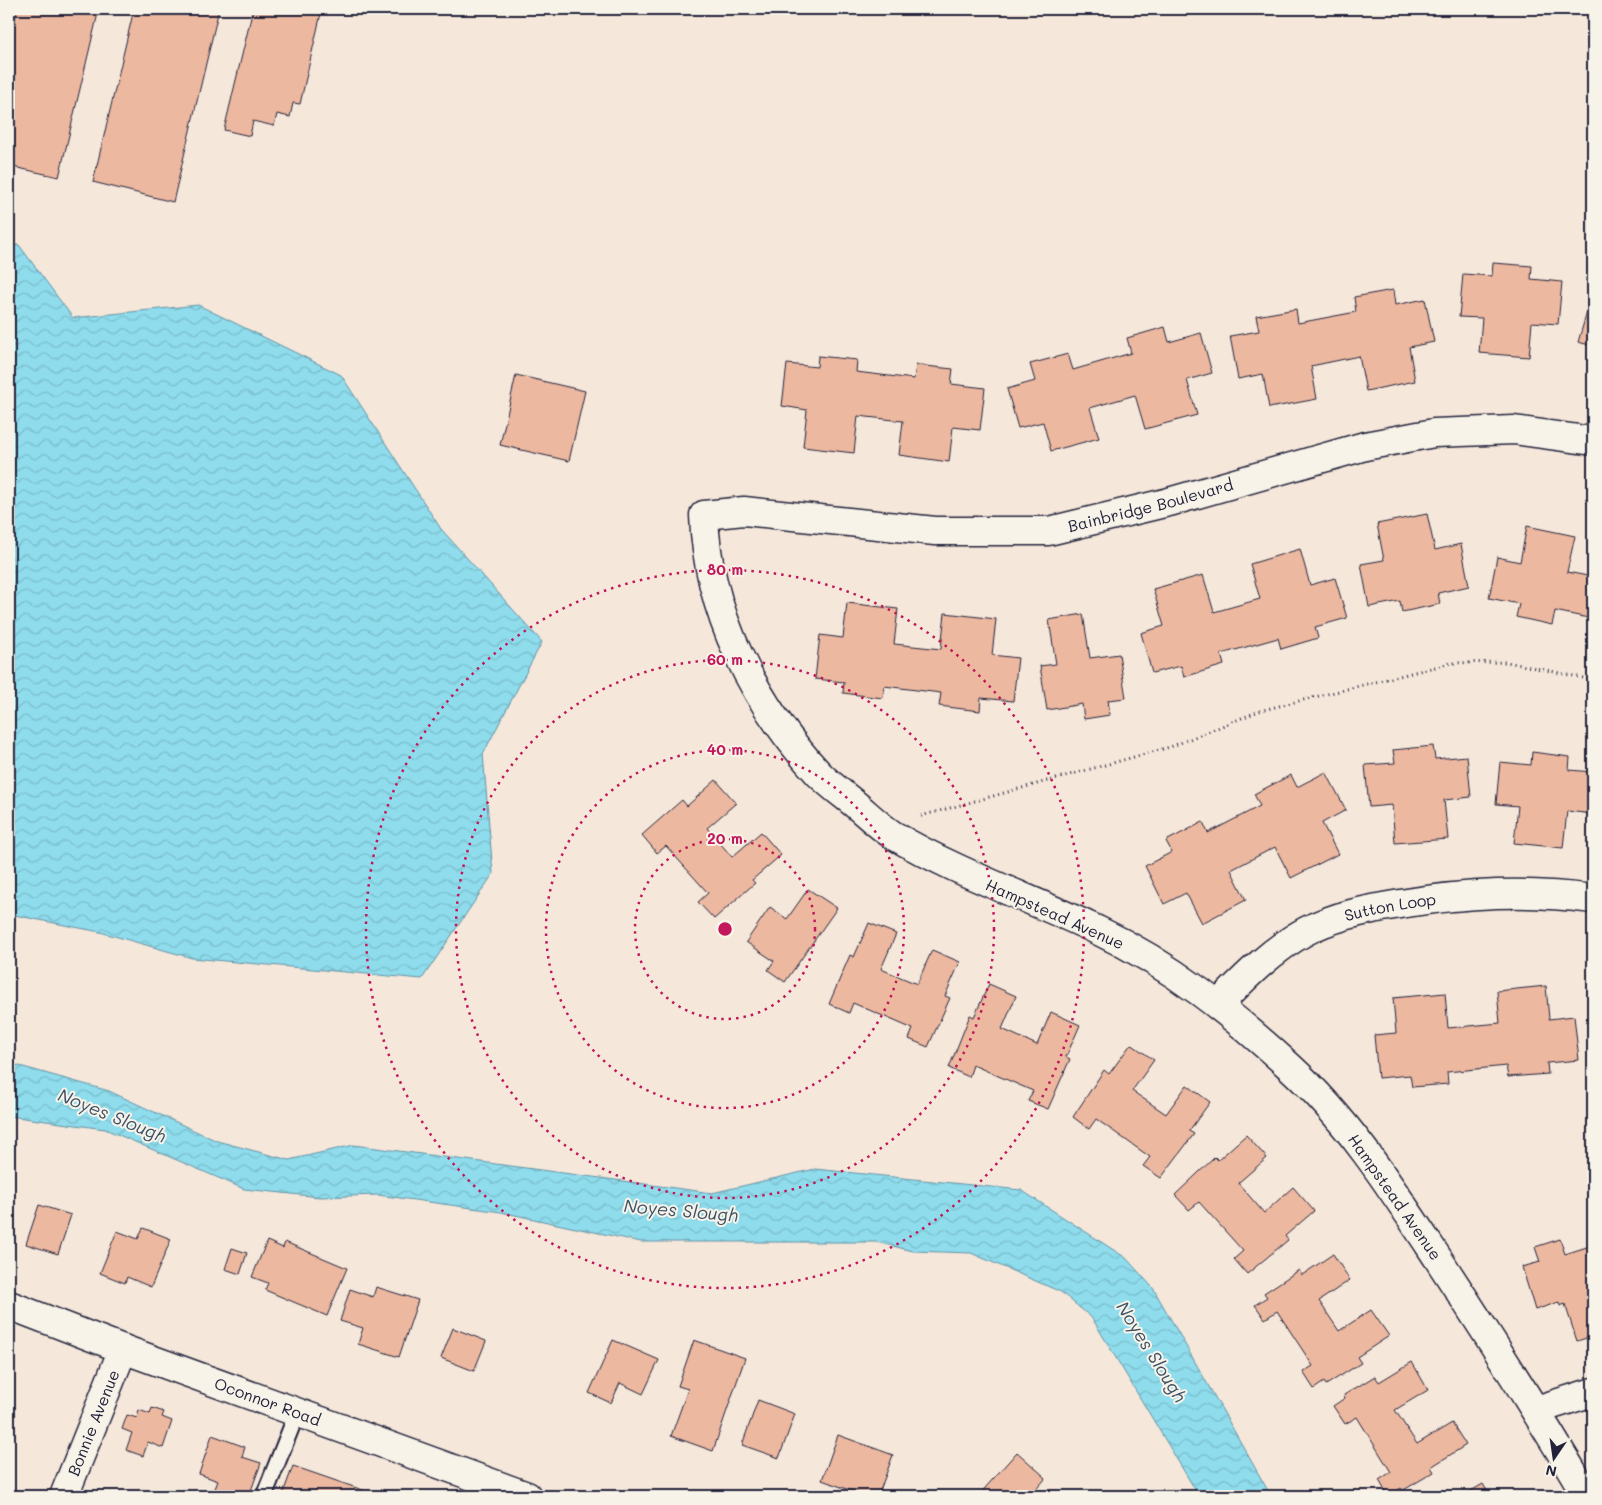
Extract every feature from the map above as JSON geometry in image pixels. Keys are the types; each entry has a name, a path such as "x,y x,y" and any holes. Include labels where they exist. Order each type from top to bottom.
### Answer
{"street":[{"name":"Bainbridge Boulevard","path":"704,515 744,511 935,531 1049,531 1169,502 1365,446 1434,433 1514,430 1593,441"},
{"name":"Hampstead Avenue","path":"704,515 705,546 711,580 731,639 765,707 821,776 894,836 973,877 1100,931 1162,966 1219,1004 1293,1070 1362,1145 1536,1410 1588,1496"},
{"name":"Sutton Loop","path":"1219,1004 1254,967 1306,931 1363,910 1434,899 1508,892 1593,899"},
{"name":"Oconnor Road","path":"9,1304 123,1350 297,1413 495,1491 527,1496"},
{"name":"Bonnie Avenue","path":"64,1496 123,1350"},
{"path":"1536,1410 1593,1392"}],"lane":[{"path":"264,1496 297,1413"}],"path":[{"path":"894,836 916,818 1170,747 1259,711 1451,663 1506,662 1593,680"}],"water":[{"path":"9,245 19,245 73,318 198,305 341,375 441,529 542,642 483,754 493,874 422,979 192,958 100,932 9,914"},
{"name":"Noyes Slough","path":"9,1063 109,1091 217,1141 289,1160 354,1145 712,1193 815,1169 1021,1190 1126,1258 1153,1288 1271,1496 1199,1496 1092,1318 1061,1292 971,1253 913,1251 876,1242 641,1242 501,1212 378,1195 320,1197 244,1189 105,1129 9,1116"}],"building":[{"path":"17,9 99,9 59,177 9,166 9,42"},
{"path":"134,9 219,9 173,202 93,182"},
{"path":"253,9 322,9 300,104 293,103 290,117 277,114 274,126 253,121 250,136 224,130"},
{"path":"1493,263 1532,266 1531,279 1562,282 1558,324 1532,322 1529,357 1479,353 1482,318 1459,317 1463,274 1492,276"},
{"path":"1393,290 1395,305 1425,299 1434,342 1409,347 1415,381 1366,391 1359,356 1311,366 1317,399 1269,408 1263,374 1238,379 1230,336 1259,331 1256,316 1296,309 1298,323 1356,312 1354,297"},
{"path":"1590,302 1593,303 1593,346 1578,342"},
{"path":"1165,327 1169,342 1201,333 1212,373 1187,380 1197,415 1145,429 1135,395 1090,408 1099,438 1051,451 1043,422 1018,428 1007,389 1035,381 1030,364 1068,354 1073,370 1131,353 1127,338"},
{"path":"818,356 857,360 856,372 914,379 916,365 953,369 951,384 985,388 980,430 953,427 949,462 899,455 903,421 858,416 854,453 803,447 807,410 782,406 787,364 817,367"},
{"path":"516,375 585,391 569,461 500,445"},
{"path":"1427,514 1435,550 1461,544 1469,586 1438,593 1440,604 1402,612 1400,601 1369,607 1361,564 1384,560 1377,524"},
{"path":"1527,526 1575,536 1567,572 1593,577 1593,619 1555,611 1552,625 1516,617 1519,604 1489,598 1497,557 1520,562"},
{"path":"1300,549 1310,585 1335,578 1347,618 1315,627 1318,638 1281,649 1278,638 1221,654 1224,665 1184,677 1181,666 1152,673 1141,633 1164,626 1153,589 1203,575 1214,612 1260,599 1250,564"},
{"path":"847,603 898,609 894,644 941,649 945,613 996,619 992,655 1018,658 1013,701 981,698 980,711 939,706 941,693 884,686 883,698 843,693 844,682 815,679 820,635 843,638"},
{"path":"1083,614 1090,658 1119,654 1126,698 1108,700 1110,715 1084,719 1082,704 1047,710 1040,666 1056,664 1049,620"},
{"path":"1433,746 1435,759 1467,756 1471,797 1444,800 1448,839 1395,843 1392,805 1369,807 1365,765 1395,763 1393,750"},
{"path":"1532,752 1570,757 1569,770 1593,772 1593,814 1567,811 1563,848 1514,843 1518,806 1496,804 1500,762 1531,765"},
{"path":"1326,772 1346,810 1322,823 1338,854 1291,878 1275,847 1231,870 1246,900 1202,923 1186,893 1164,904 1145,866 1172,852 1166,841 1203,822 1208,833 1260,806 1254,794 1291,775 1297,787"},
{"path":"716,780 736,803 707,828 732,857 761,832 781,855 752,880 755,883 714,919 698,902 708,893 666,846 657,853 642,835 682,800 687,806"},
{"path":"808,889 837,908 785,982 768,970 774,961 746,942 770,907 787,919"},
{"path":"869,923 896,934 881,969 917,984 932,950 960,962 945,996 950,998 928,1047 909,1039 913,1029 853,1003 849,1013 829,1004 850,955 854,957"},
{"path":"989,984 1016,996 1002,1029 1037,1045 1051,1012 1080,1025 1066,1057 1070,1059 1048,1109 1028,1101 1033,1091 973,1065 969,1077 949,1068 970,1015 974,1017"},
{"path":"1546,986 1549,1019 1574,1016 1579,1060 1547,1063 1548,1074 1508,1077 1506,1066 1447,1072 1448,1084 1412,1087 1410,1075 1378,1078 1374,1035 1396,1033 1393,998 1445,993 1448,1028 1500,1023 1497,991"},
{"path":"1131,1044 1154,1060 1132,1091 1166,1114 1187,1085 1210,1102 1189,1131 1194,1134 1161,1178 1143,1166 1150,1157 1096,1119 1089,1129 1073,1117 1104,1070 1109,1074"},
{"path":"1246,1135 1267,1158 1238,1183 1264,1213 1293,1187 1314,1211 1285,1236 1288,1240 1247,1274 1234,1259 1243,1251 1199,1202 1189,1210 1175,1195 1215,1157 1218,1160"},
{"path":"39,1205 71,1215 58,1254 26,1244"},
{"path":"143,1228 171,1239 151,1287 127,1277 125,1283 100,1273 117,1231 138,1239"},
{"path":"1560,1239 1565,1254 1593,1245 1593,1336 1577,1341 1565,1304 1560,1306 1559,1302 1535,1310 1522,1267 1540,1262 1535,1247"},
{"path":"267,1241 283,1248 285,1242 347,1268 327,1316 265,1290 268,1283 252,1277"},
{"path":"232,1248 247,1253 240,1274 225,1269"},
{"path":"1333,1254 1350,1280 1319,1301 1339,1331 1371,1310 1389,1336 1357,1357 1361,1363 1326,1385 1324,1382 1314,1389 1303,1372 1313,1366 1277,1311 1265,1319 1255,1305 1267,1297 1264,1293 1299,1270 1302,1275"},
{"path":"376,1287 418,1300 399,1357 358,1344 363,1328 340,1321 350,1289 373,1297"},
{"path":"453,1328 486,1341 474,1371 441,1358"},
{"path":"613,1340 659,1360 643,1394 620,1383 611,1403 589,1393"},
{"path":"694,1340 745,1358 713,1451 671,1436 688,1389 678,1386"},
{"path":"1412,1362 1428,1390 1395,1410 1417,1444 1452,1423 1466,1445 1431,1467 1434,1472 1402,1491 1401,1488 1388,1496 1379,1480 1391,1472 1357,1417 1345,1424 1333,1406 1345,1398 1344,1395 1375,1376 1379,1382"},
{"path":"758,1400 795,1414 779,1458 742,1445"},
{"path":"152,1408 164,1412 162,1417 172,1421 163,1448 148,1442 143,1456 126,1450 132,1433 122,1429 127,1415 137,1418 139,1410 150,1414"},
{"path":"212,1435 245,1447 242,1457 261,1463 249,1496 212,1496 218,1481 199,1474"},
{"path":"838,1435 893,1455 878,1496 866,1496 822,1480"},
{"path":"1017,1452 1046,1478 1030,1496 978,1496"},
{"path":"293,1466 380,1496 282,1496"},
{"path":"1483,1484 1490,1496 1462,1496"}]}
